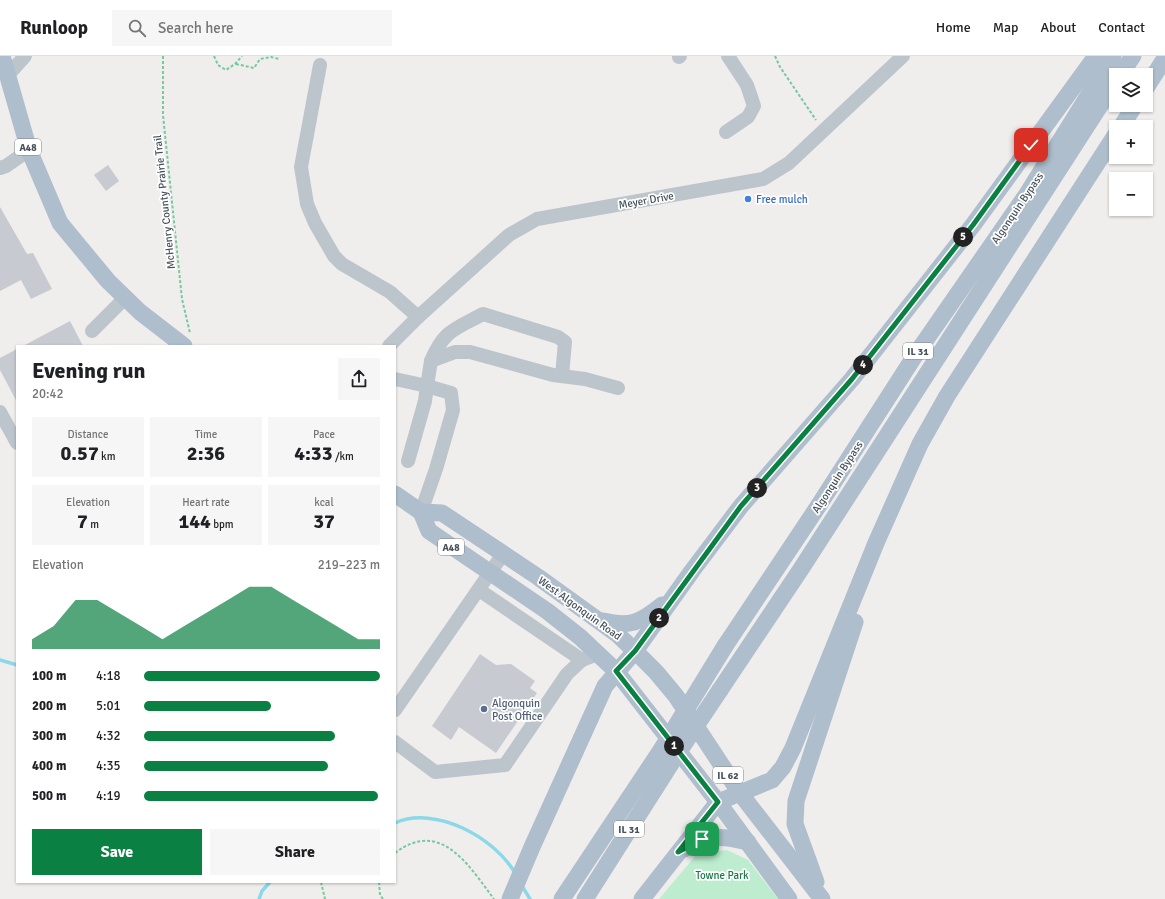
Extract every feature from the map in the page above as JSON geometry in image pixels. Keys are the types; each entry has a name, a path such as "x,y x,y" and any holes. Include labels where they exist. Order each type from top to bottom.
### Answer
{"main road":[{"name":"A48","path":"2,56 29,150 60,223 86,257 125,298 140,312 188,343"},
{"path":"510,899 605,686 616,671 635,651 741,506 852,379 968,231 1096,56"},
{"name":"Algonquin Bypass","path":"565,895 663,747 725,646 819,505 916,354 1027,194 1113,56"},
{"path":"1125,68 1133,56"},
{"path":"1153,77 1165,58"},
{"name":"Algonquin Bypass","path":"585,899 674,759 805,563 1109,92"},
{"path":"642,899 718,802 772,780 783,768 876,543 920,444 947,396 1109,145"},
{"name":"West Algonquin Road","path":"396,495 421,512 430,531 547,611 580,637 616,671 718,802 789,899"},
{"path":"822,899 795,824 796,801 819,726 884,544 893,507"},
{"name":"West Algonquin Road","path":"421,512 442,513 618,634 656,672 676,696 740,793 822,899"},
{"path":"598,620 619,625 631,625 650,615 676,593"},
{"path":"678,852 702,839 721,837 748,842"}],"street":[{"path":"8,75 25,56"},
{"path":"726,132 748,117 754,106 747,85 728,56"},
{"name":"Meyer Drive","path":"390,345 418,317 509,235 537,219 763,179 790,163 823,130 903,56"},
{"path":"320,65 301,167 307,204 315,223 334,256 342,264 390,292 418,317"},
{"path":"0,168 6,166 29,150"},
{"path":"92,331 125,298"},
{"path":"408,462 425,401 431,361 446,334 483,314 558,337 565,342 562,376"},
{"path":"431,361 455,352 470,352 562,376 586,378 618,388"},
{"path":"396,379 451,393 453,410 436,469 421,512"},
{"path":"0,412 16,442"},
{"path":"396,709 503,554"},
{"path":"479,590 582,660"},
{"path":"396,743 435,772 505,765 567,674 582,660 598,654"}],"path":[{"name":"McHenry County Prairie Trail","path":"163,56 163,115 188,343"},
{"path":"214,56 218,65 226,70 236,64 242,56"},
{"path":"775,56 780,67 823,130"},
{"path":"236,64 254,68 260,59 271,57 278,59"},
{"path":"396,852 406,844 426,840 444,844 463,858 494,899"},
{"path":"321,883 325,899"},
{"path":"379,883 380,895 383,899"}],"green space":[{"name":"Towne Park","path":"727,850 748,860 778,899 659,899 697,854"}],"building":[{"path":"108,165 119,181 106,191 94,175"},
{"path":"0,207 27,254 33,253 52,289 31,299 21,280 0,291"},
{"path":"70,321 82,345 25,345"},
{"path":"16,350 16,400 0,370 0,358"},
{"name":"Algonquin Post Office","path":"480,654 496,665 511,664 535,681 530,688 537,693 496,753 459,727 451,740 432,726"}],"waterway":[{"path":"0,660 16,665"},
{"path":"396,823 411,819 428,818 445,821 462,828 493,847 515,873"},
{"path":"259,899 262,891 269,883"},
{"path":"522,886 530,899"}],"place":[{"name":"Free mulch","path":"748,199"},
{"name":"Algonquin Post Office","path":"484,709"}],"route":[{"path":"702,839 678,852 718,802 616,671 635,651 741,506 852,379 973,225 1031,145"}]}
